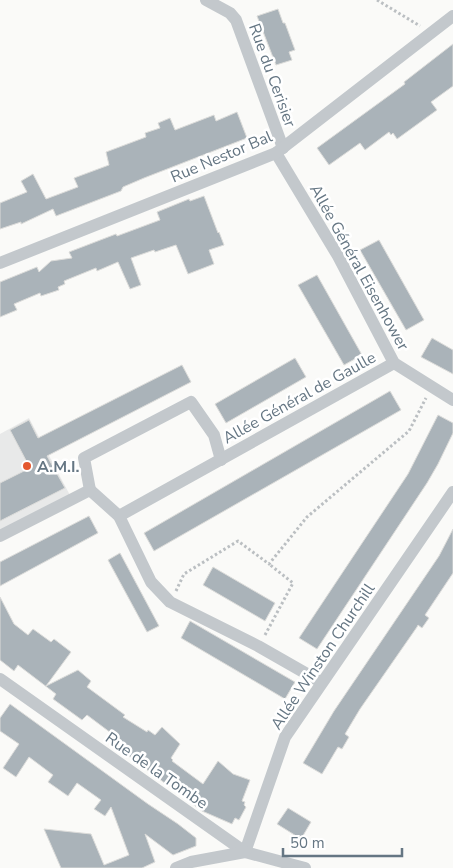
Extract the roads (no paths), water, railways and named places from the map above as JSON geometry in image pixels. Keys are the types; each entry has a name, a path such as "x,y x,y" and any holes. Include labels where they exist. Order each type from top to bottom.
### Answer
{"street":[{"name":"Rue du Cerisier","path":"206,0 230,13 236,20 279,150"},
{"name":"Rue Nestor Bal","path":"0,263 279,150 453,16"},
{"name":"Allée Général Eisenhower","path":"279,150 338,256 394,363 453,400"},
{"name":"Allée Général de Gaulle","path":"119,516 394,363"},
{"name":"Allée Général de Gaulle","path":"90,490 84,458 191,402 214,435 221,460"},
{"path":"0,536 90,490 119,516 151,582 170,602 258,646 321,682"},
{"name":"Allée Winston Churchill","path":"245,852 285,737 453,492"},
{"name":"Rue de la Tombe","path":"0,679 245,852 305,868"},
{"path":"176,868 191,862 245,852"}],"place":[{"name":"A.M.I.","path":"27,466"}]}
